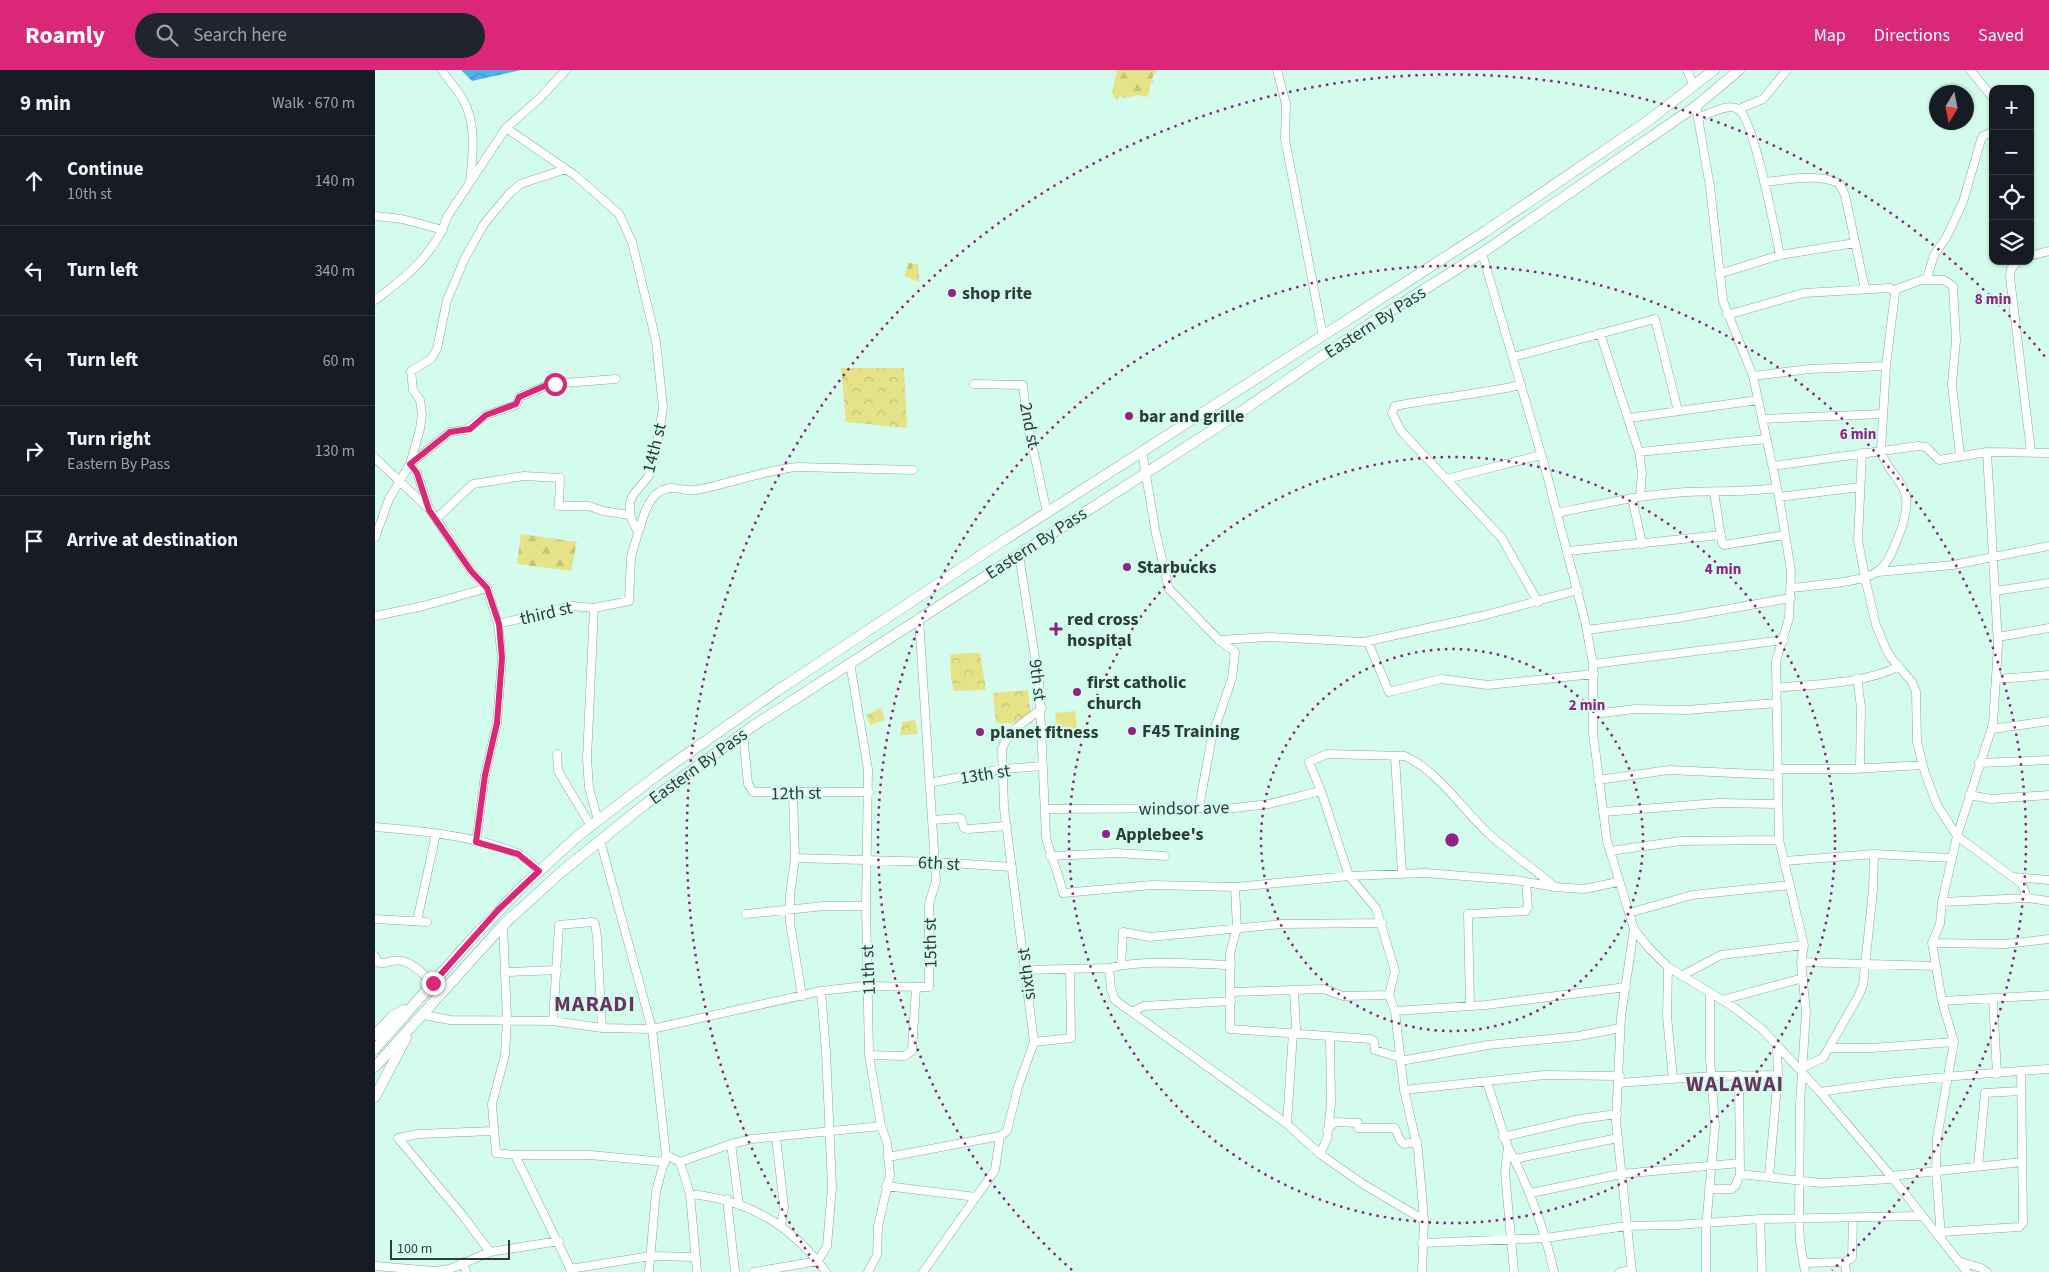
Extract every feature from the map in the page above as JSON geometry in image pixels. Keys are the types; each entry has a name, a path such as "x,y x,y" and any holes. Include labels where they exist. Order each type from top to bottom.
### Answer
{"main road":[{"name":"Eastern By Pass","path":"375,1049 411,1006 498,910 539,871 595,823 660,773 769,697 1047,513 1494,225 1645,123 1714,70"},
{"name":"Eastern By Pass","path":"375,1067 424,1015 503,925 560,873 644,805 743,734 850,663 1236,415 1368,325 1482,253 1696,106 1739,70"},
{"path":"375,1035 393,1016 411,1006"},
{"path":"375,1097 410,1030"}],"street":[{"path":"442,70 463,99 471,124 474,152 469,184"},
{"path":"375,300 405,276 431,250 443,230 447,217 506,128 540,98 566,70"},
{"path":"1277,70 1286,104 1285,139 1323,336"},
{"path":"1687,70 1694,86"},
{"path":"1698,118 1729,108 1739,110 1763,99 1787,70"},
{"path":"1970,70 1989,93"},
{"path":"1696,106 1710,187 1719,274 1727,315 1753,376 1779,497 1791,588 1784,640 1776,661 1778,804 1779,840 1804,945 1801,962 1807,1012 1802,1071 1799,1218 1800,1241 1805,1272"},
{"path":"1739,110 1748,124 1764,182 1780,255"},
{"name":"14th st","path":"506,128 566,169 619,214 627,228 656,341 663,408 654,461 648,477 633,495 630,515"},
{"path":"1925,280 1934,255 1946,238 1963,202 1981,140 1983,136 1989,134"},
{"path":"375,538 389,499 401,482 410,464 422,414 420,400 413,390 411,371 431,359 437,349 447,300 475,237 509,194 520,184 566,169"},
{"path":"1764,182 1827,178 1839,183 1845,195 1865,289"},
{"path":"375,216 402,220 443,230"},
{"path":"1719,274 1780,255 1855,244"},
{"path":"2034,255 2049,251"},
{"path":"1482,253 1568,551 1587,630 1594,674 1594,714 1598,780 1603,812 1618,882 1634,929 1648,947 1668,967 1722,1000 1763,1029 1777,1048 1802,1071 1820,1092 1921,1216 1941,1234 1967,1272"},
{"path":"2014,265 2011,268 2010,277 2031,452"},
{"path":"1727,315 1804,293 1865,289 1894,290 1925,280 1944,280 1953,286 1956,340 1952,384 1960,456"},
{"path":"1878,572 1886,564 1894,548 1907,502 1905,492 1883,459 1881,450 1886,366 1894,290"},
{"path":"1513,357 1656,319 1678,411"},
{"path":"1600,333 1639,452 1642,473 1636,497 1642,544"},
{"path":"1753,376 1809,369 1886,366"},
{"path":"410,464 450,432 470,429 486,415 516,404 519,397 539,388 563,382 615,378"},
{"name":"2nd st","path":"974,384 1023,385 1027,421 1047,513"},
{"path":"1521,385 1395,406 1393,418 1401,431 1501,537 1538,602"},
{"path":"1629,418 1758,400"},
{"path":"1762,419 1883,414"},
{"path":"1639,452 1766,439"},
{"path":"1773,466 1881,450 1923,446 1939,460 1987,452 2049,453"},
{"path":"1142,452 1156,534 1169,589 1219,640 1235,652 1236,662 1212,737 1199,807"},
{"path":"1941,1234 1936,1170 1937,1138 1946,1075 1954,1042 1942,1001 1932,943 1940,924 1942,902 1957,836 1991,729 1997,680 1998,636 1987,452"},
{"path":"1862,453 1859,540 1865,578 1876,625 1891,659 1912,682 1916,692 1917,742 1937,805 1957,836 2022,884 2027,898"},
{"path":"1447,479 1541,455"},
{"path":"375,458 436,519 471,571 487,588 499,624 502,658 497,723 485,775 476,842"},
{"path":"410,464 417,473 429,510"},
{"path":"595,823 589,788 587,758 594,608 629,601 631,557 638,532 650,502 659,491 667,488 694,490 798,466 913,470"},
{"path":"436,519 473,484 525,476 560,478 559,506 589,506 603,511 630,515 638,532"},
{"path":"1779,497 1860,487"},
{"path":"1557,513 1636,497 1756,491 1777,488"},
{"path":"1714,492 1722,543 1726,545 1785,535"},
{"path":"1568,551 1721,535"},
{"path":"1791,588 1865,578 1878,572 1953,565 2049,546"},
{"name":"9th st","path":"1019,555 1042,708 1041,766 1045,829 1049,856 1061,881 1063,892 1152,885 1235,887"},
{"path":"1995,591 2049,583"},
{"path":"375,616 423,606 487,588"},
{"path":"1219,640 1269,637 1368,642 1538,602 1578,590"},
{"path":"1587,630 1677,618 1791,598"},
{"name":"third st","path":"499,624 572,606 594,608"},
{"name":"15th st","path":"424,1015 450,1020 553,1021 602,1028 652,1030 821,992 869,987 929,987 931,983 929,904 936,881 919,618"},
{"path":"1998,636 2049,628"},
{"path":"1593,664 1784,640"},
{"path":"1368,642 1389,692 1441,679 1488,685 1594,674"},
{"name":"11th st","path":"850,663 867,755 869,792 866,861 869,1055 881,1126 887,1142 890,1176 886,1186 878,1226 877,1255 867,1272"},
{"path":"1777,688 1882,674 1899,666"},
{"path":"1997,680 2049,674"},
{"path":"1857,678 1861,707 1860,769"},
{"path":"1594,714 1635,709 1686,710 1777,703"},
{"name":"sixth st","path":"923,1272 995,1170 1000,1136 1007,1131 1018,1087 1034,1042 1007,826 1002,749 1005,740 1042,708"},
{"path":"1991,729 2049,721"},
{"name":"12th st","path":"743,734 750,790 759,793 869,792"},
{"path":"557,754 559,771 595,823"},
{"path":"1422,1272 1424,1220 1417,1142 1404,1090 1395,1011 1389,994 1395,971 1376,908 1349,876 1321,791 1309,762 1323,756 1405,756 1414,760 1452,794 1489,834 1555,887"},
{"path":"1395,756 1402,874"},
{"path":"1979,763 2049,760"},
{"path":"1598,780 1669,770 1778,772 1923,765"},
{"name":"13th st","path":"929,783 1002,769 1041,766"},
{"name":"windsor ave","path":"1045,809 1234,808 1269,804 1321,791"},
{"path":"793,793 795,858 790,895 790,923 801,996"},
{"path":"1969,795 1991,799 2049,795"},
{"path":"1603,812 1719,802 1778,804"},
{"path":"932,820 961,818 964,828 968,829 1007,826"},
{"path":"375,829 436,834 476,842 518,854 539,871"},
{"path":"417,921 436,834"},
{"path":"601,840 652,1030 666,1158 656,1191 649,1272"},
{"path":"1610,851 1679,841 1779,840"},
{"path":"1049,856 1117,853 1165,856"},
{"path":"1784,860 1874,854 1951,858"},
{"path":"1802,1071 1823,1058 1859,996 1865,965 1873,890 1874,854"},
{"name":"6th st","path":"795,858 934,862 1012,867"},
{"path":"1618,882 1584,889 1451,874 1402,874 1349,876 1235,887 1237,928 1230,954 1230,1029 1372,1039 1375,1050 1401,1060 1488,1045 1579,1036 1621,1028"},
{"path":"2013,877 2049,880"},
{"path":"1470,1006 1468,914 1526,911 1528,907 1526,882"},
{"path":"1629,913 1692,895 1790,885"},
{"path":"1942,902 2027,898 2049,900"},
{"path":"746,914 791,912 825,906 866,906"},
{"path":"375,920 427,922"},
{"path":"553,1021 559,925 588,922 595,923 602,1028"},
{"path":"1121,965 1123,932 1150,938 1283,924 1382,923"},
{"path":"503,925 507,1020 505,1055 492,1104 496,1153 666,1158 680,1162 731,1144 776,1137 881,1126"},
{"path":"1620,1272 1631,1271 1617,1114 1621,1028 1634,929"},
{"path":"1932,943 2005,944 2049,939"},
{"path":"1681,976 1721,955 1804,945"},
{"path":"375,956 377,962 381,964 391,961 409,962 433,983"},
{"path":"1801,962 1936,966"},
{"path":"1025,970 1109,968 1121,965 1169,963 1231,965"},
{"path":"1668,967 1667,1016 1673,1079"},
{"path":"1109,968 1111,989 1115,1000 1287,1124 1321,1154 1363,1184 1424,1220"},
{"path":"1034,1042 1069,1039 1072,1036 1070,969"},
{"path":"505,972 557,970"},
{"path":"1722,1000 1803,978"},
{"path":"1395,1011 1537,1000 1626,987"},
{"path":"869,1055 904,1056 913,1051 916,988"},
{"path":"1133,1012 1144,1006 1294,990 1324,989 1343,996 1389,994"},
{"path":"1287,1124 1293,1032 1296,1029 1294,990"},
{"path":"754,1272 818,1261 827,1246 832,1187 826,1052 821,992"},
{"path":"1706,1272 1709,1189 1715,1126 1711,1076 1710,993"},
{"path":"1942,1001 2049,995"},
{"path":"1993,999 1997,1074"},
{"path":"1321,1154 1327,1139 1331,1104 1330,1036"},
{"path":"1829,1048 1871,1048 1954,1042"},
{"path":"1769,1176 1778,1075 1777,1048"},
{"path":"1820,1092 1853,1085 1946,1075 1997,1074 2049,1069"},
{"path":"1941,1234 2019,1227 2024,1215 2021,1071"},
{"path":"1404,1090 1545,1076 1673,1079 1711,1076 1778,1075"},
{"path":"1709,1189 1732,1189 1736,1185 1740,1174 1739,1076"},
{"path":"1487,1082 1503,1137 1531,1193 1546,1238 1554,1272"},
{"path":"1977,1166 1985,1092 2021,1091"},
{"path":"1503,1137 1580,1119 1617,1114"},
{"path":"1327,1130 1335,1122 1355,1121 1358,1123 1358,1128 1395,1128 1400,1140 1404,1144 1417,1142"},
{"path":"489,1252 458,1210 398,1138 419,1134 493,1131"},
{"path":"889,1158 1000,1136"},
{"path":"776,1137 784,1207 781,1225"},
{"path":"1514,1159 1618,1138"},
{"path":"731,1144 739,1205"},
{"path":"1508,1147 1505,1172 1514,1272"},
{"path":"515,1155 559,1241 571,1271 651,1256 695,1258"},
{"path":"680,1162 691,1194 697,1272"},
{"path":"1740,1174 1769,1176 1800,1182 1837,1183 1891,1178 1936,1170 2022,1162"},
{"path":"1531,1193 1621,1174 1740,1163"},
{"path":"886,1186 975,1197"},
{"path":"691,1194 727,1199 781,1225 827,1272"},
{"path":"727,1199 735,1272"},
{"path":"1422,1243 1546,1238 1626,1226 1760,1219 1921,1216"},
{"path":"1804,1263 1845,1262 1852,1258 1853,1218"},
{"path":"1760,1219 1762,1272"},
{"path":"375,1266 435,1271 450,1269 489,1252 559,1241"},
{"path":"1958,1261 1981,1268 1987,1272"},
{"path":"463,1262 465,1272"},
{"path":"1845,1262 1846,1272"}],"green space":[{"path":"1117,70 1156,70 1156,74 1154,73 1152,79 1155,84 1151,82 1148,97 1138,95 1124,98 1120,96 1117,101 1112,93"},
{"path":"909,263 918,264 919,282 904,276"},
{"path":"841,368 904,368 907,428 846,422"},
{"path":"521,534 577,542 571,571 517,564"},
{"path":"980,653 986,690 954,691 950,655"},
{"path":"1028,690 1032,724 996,723 993,693"},
{"path":"881,708 885,720 870,725 866,715"},
{"path":"1075,711 1078,733 1058,735 1055,713"},
{"path":"915,720 918,734 900,735 902,722"}],"water":[{"path":"461,70 521,70 472,81"}],"place":[{"name":"shop rite","path":"952,293"},
{"name":"bar and grille","path":"1129,416"},
{"name":"Starbucks","path":"1127,567"},
{"name":"red cross hospital","path":"1056,629"},
{"name":"first catholic church","path":"1077,692"},
{"name":"F45 Training","path":"1132,731"},
{"name":"planet fitness","path":"980,732"},
{"name":"Applebee's","path":"1106,834"}],"district":[{"name":"MARADI","path":"595,1003"},
{"name":"WALAWAI","path":"1735,1083"}],"route":[{"path":"433,983 498,910 539,871 518,854 476,842 485,775 497,723 502,658 499,624 487,588 471,571 429,510 417,473 410,464 435,442 450,432 470,429 494,410 516,404 519,397 547,385 555,384"}]}
